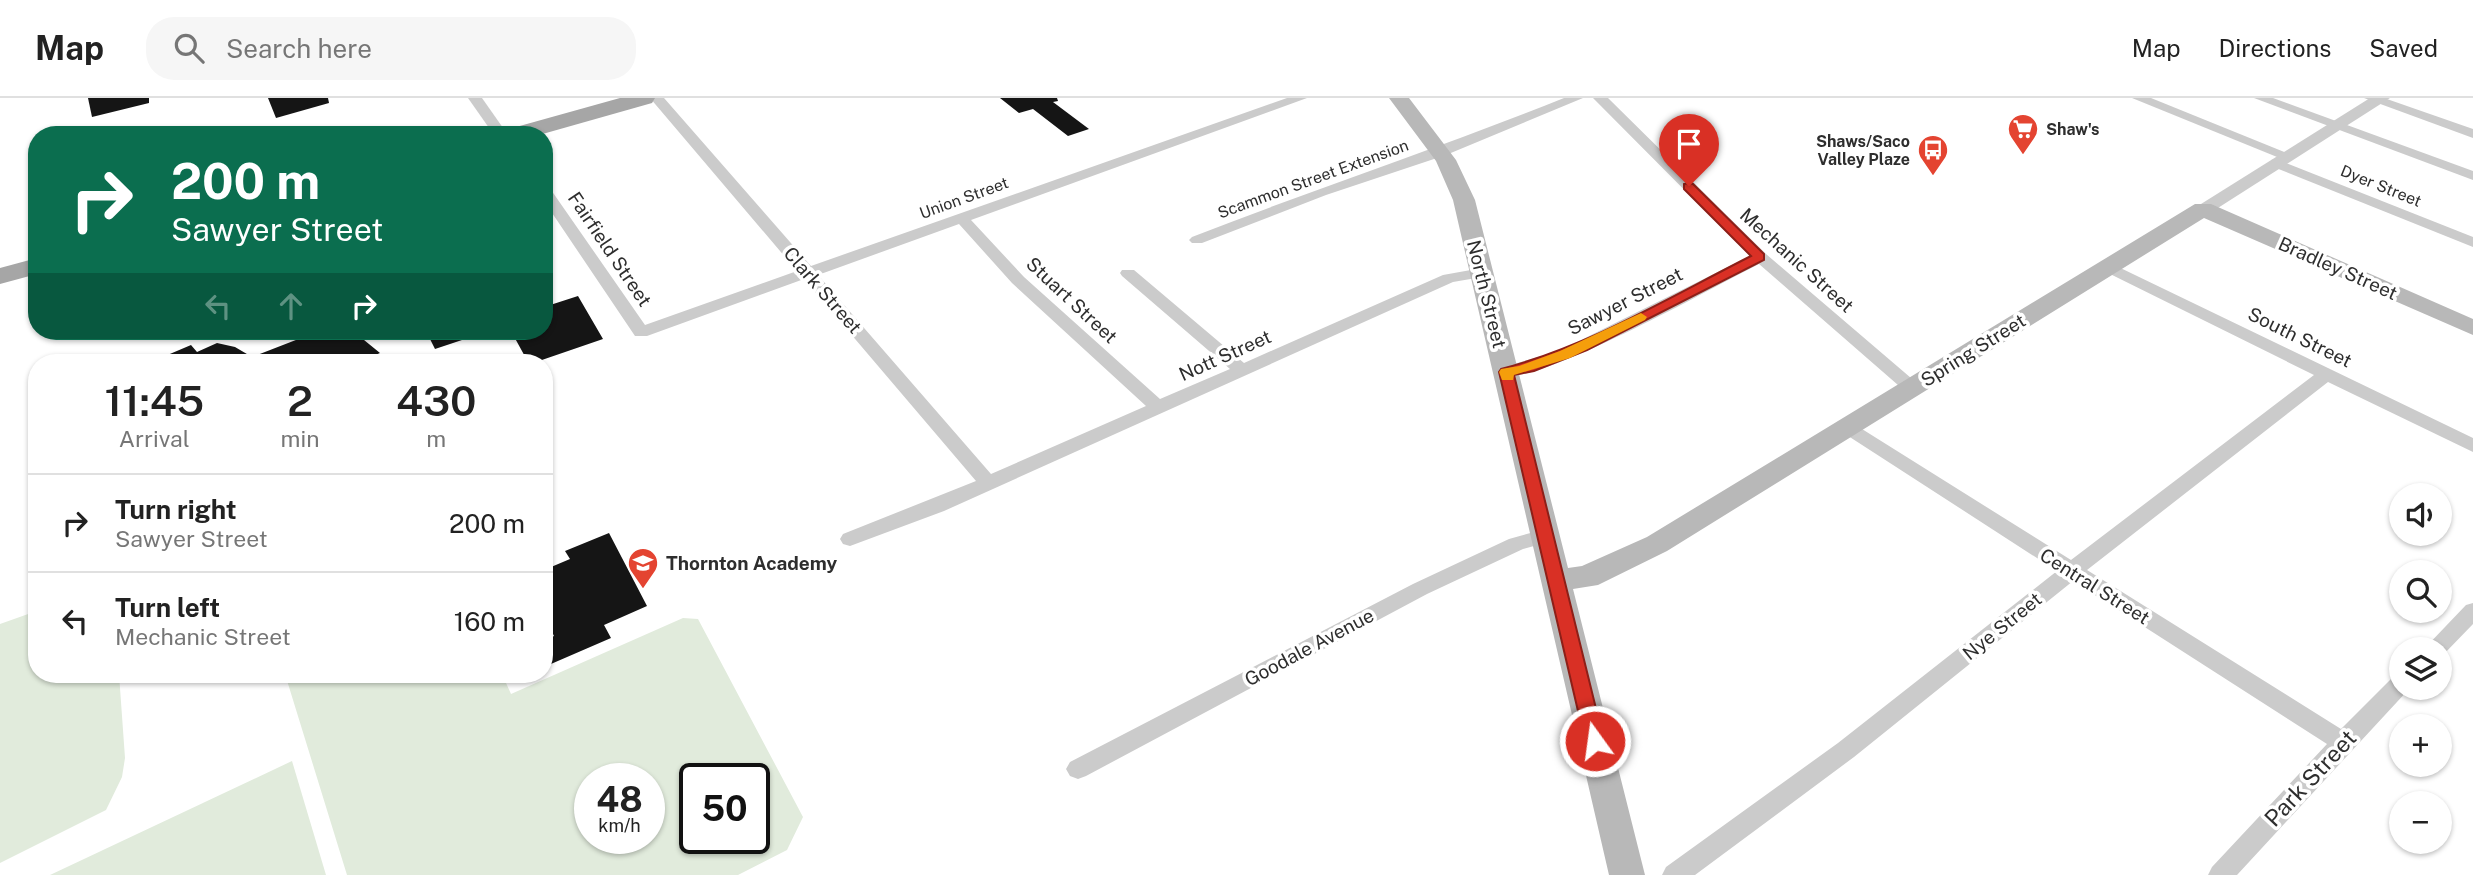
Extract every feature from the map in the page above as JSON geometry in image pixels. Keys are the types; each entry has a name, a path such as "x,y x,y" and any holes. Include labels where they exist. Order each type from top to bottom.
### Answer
{"main road":[{"path":"545,126 644,98"},
{"name":"North Street","path":"1399,98 1441,152 1460,187 1627,875"},
{"name":"Spring Street","path":"1556,580 1587,577 1634,556 1848,428 2203,209"},
{"name":"Bradley Street","path":"2203,209 2473,328"},
{"path":"0,276 28,269"}],"street":[{"path":"475,98 495,126"},
{"name":"Clark Street","path":"657,98 988,483"},
{"name":"Union Street","path":"641,332 1300,98"},
{"path":"1441,152 1576,98"},
{"name":"Mechanic Street","path":"1600,98 1760,257 1912,388"},
{"name":"Dyer Street","path":"2139,98 2473,242"},
{"path":"2261,98 2473,176"},
{"path":"2377,99 2473,134"},
{"name":"Spring Street","path":"2203,209 2377,99"},
{"name":"Scammon Street Extension","path":"1197,240 1373,173 1441,152"},
{"name":"Fairfield Street","path":"553,203 641,332"},
{"name":"Stuart Street","path":"961,218 1018,280 1159,408"},
{"name":"Sawyer Street","path":"1506,372 1538,365 1582,347 1760,257"},
{"name":"South Street","path":"2108,267 2473,446"},
{"path":"1128,273 1242,370"},
{"name":"Nott Street","path":"850,538 911,517 1449,278 1482,273"},
{"name":"Nye Street","path":"1675,875 1846,750 2071,570 2327,374"},
{"name":"Central Street","path":"1848,428 2343,742"},
{"name":"Goodale Avenue","path":"1078,769 1420,589 1516,544 1545,536"},
{"path":"2447,637 2473,611"},
{"name":"Park Street","path":"2221,875 2389,696"}],"green space":[{"path":"28,614 28,683 120,683 125,758 122,777 106,810 0,863 0,624"},
{"path":"683,618 698,619 803,817 787,850 738,875 347,875 288,683 506,683 511,694 536,683 553,683 553,675"},
{"path":"292,761 326,875 50,875"}],"building":[{"path":"88,98 149,98 149,103 92,117"},
{"path":"268,98 328,98 329,103 276,118"},
{"path":"1000,98 1057,98 1058,101 1053,102 1089,129 1068,136 1033,109 1019,113"},
{"path":"578,296 603,339 553,356 553,354 524,354 516,340 553,340 553,304"},
{"path":"296,340 364,340 380,353 378,354 260,354"},
{"path":"430,340 462,340 435,349"},
{"path":"217,343 235,347 247,354 170,354 191,345 197,352"},
{"path":"609,533 647,606 604,625 611,638 553,663 553,566 570,559 565,551"}],"slow traffic":[{"path":"1508,377 1506,372 1548,362 1641,317"}],"place":[{"name":"Shaw's","path":"2023,156"},
{"name":"Shaws/Saco Valley Plaze","path":"1933,177"},
{"name":"Thornton Academy","path":"643,590"}],"route":[{"path":"1595,741 1506,372 1548,362 1582,347 1760,257 1689,186"}]}
